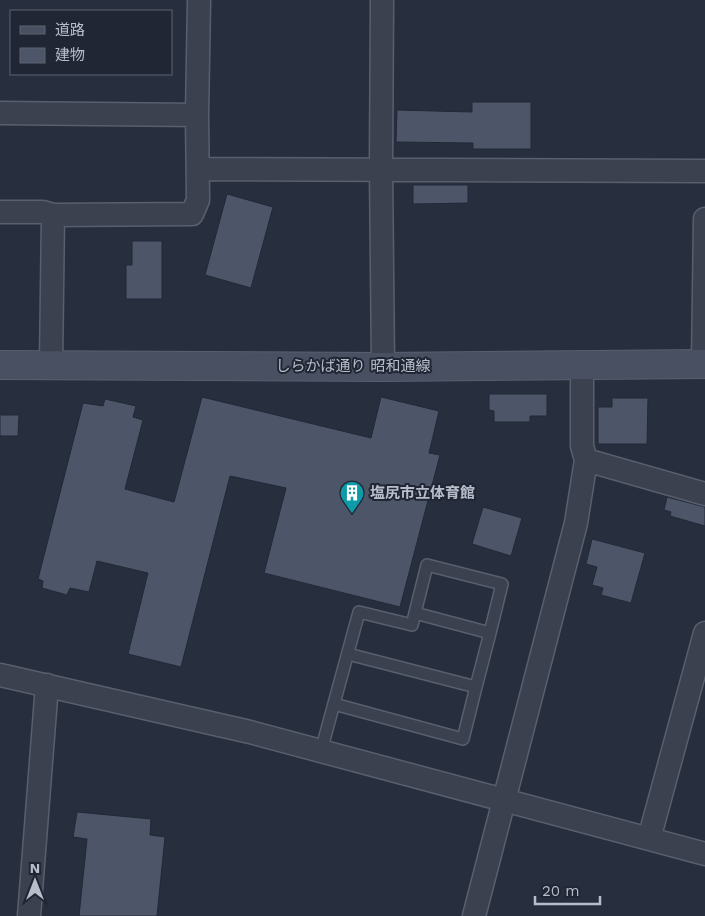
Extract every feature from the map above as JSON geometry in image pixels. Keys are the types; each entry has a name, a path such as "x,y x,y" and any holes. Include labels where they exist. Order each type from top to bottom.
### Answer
{"street":[{"path":"0,212 43,212 53,215 192,214 198,200 199,0"},
{"path":"382,0 383,367"},
{"path":"0,113 197,115"},
{"path":"198,168 705,171"},
{"path":"51,365 53,215"},
{"path":"704,364 705,219"},
{"path":"474,916 576,523 586,460 582,446 582,364"},
{"name":"しらかば通り 昭和通線","path":"0,365 383,367 704,364"},
{"path":"586,460 705,494"},
{"path":"649,839 705,633"},
{"path":"0,675 250,732 705,854"},
{"path":"29,916 47,685"}],"lane":[{"path":"321,751 359,612 412,626 428,565 502,584 463,739 334,704"},
{"path":"415,614 490,633"},
{"path":"348,654 476,687"}],"building":[{"path":"472,102 531,102 531,149 473,149 473,143 396,142 397,110 472,112"},
{"path":"413,185 468,185 468,203 413,204"},
{"path":"227,194 273,207 251,288 205,275"},
{"path":"132,241 162,241 162,299 126,299 126,265 132,265"},
{"path":"489,394 547,394 547,416 530,416 530,422 494,422 494,411 489,410"},
{"path":"202,397 371,438 381,397 439,411 429,453 440,455 400,607 264,573 286,488 230,476 181,667 128,654 148,573 97,561 89,592 70,588 67,595 42,588 43,581 38,579 83,403 103,406 105,399 136,406 133,417 143,420 125,489 174,502"},
{"path":"612,398 648,398 647,444 598,444 598,407 612,407"},
{"path":"0,415 19,415 18,436 0,436"},
{"path":"667,497 705,507 705,526 670,516 671,512 664,510"},
{"path":"483,507 522,518 511,556 472,544"},
{"path":"592,539 645,553 631,603 601,595 603,588 592,585 597,567 586,564"},
{"path":"77,812 151,819 150,835 165,837 157,916 79,916 87,839 73,837"}],"place":[{"name":"塩尻市立体育館","path":"352,514"}]}
